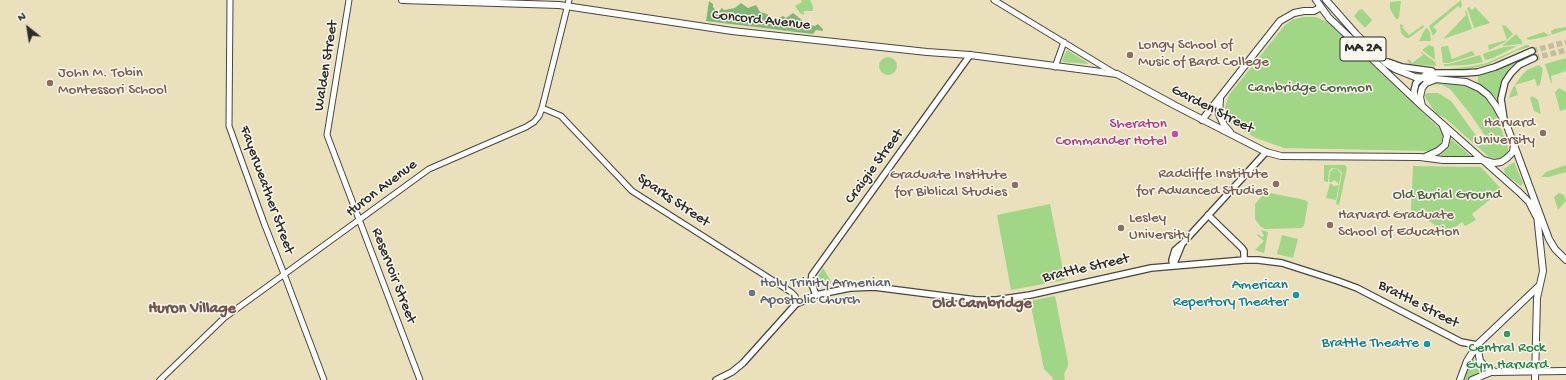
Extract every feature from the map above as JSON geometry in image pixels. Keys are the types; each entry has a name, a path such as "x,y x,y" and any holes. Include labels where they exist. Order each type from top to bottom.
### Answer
{"main road":[{"name":"Concord Avenue","path":"402,0 537,4 569,3 732,31 927,52 970,55 1117,74"},
{"name":"MA 2A","path":"1316,0 1330,18 1423,107 1528,201 1538,222 1544,271 1540,285"},
{"name":"MA 2A","path":"1326,0 1356,34 1395,69 1407,75 1421,78 1466,82 1479,88 1488,95 1495,103 1507,126 1550,242 1557,252 1566,260"},
{"path":"1202,120 1278,24 1294,13 1316,10 1321,7"},
{"path":"1415,99 1415,88 1417,82 1428,74 1482,71 1532,51"},
{"name":"Craigie Street","path":"816,295 811,282 812,275 970,55"},
{"path":"1380,57 1398,66 1446,73"},
{"path":"1507,126 1502,101 1503,87 1514,69 1523,62 1534,58"},
{"name":"Garden Street","path":"1117,74 1202,120 1266,152 1291,156 1420,157 1443,160 1484,160 1494,163 1503,161 1511,154 1514,145"},
{"path":"1423,107 1420,99 1422,89 1426,83 1435,79"},
{"path":"1222,95 1219,103 1219,113 1224,125 1233,135"},
{"name":"Garden Street","path":"1420,157 1433,154 1444,146 1446,136 1441,123"},
{"path":"1173,266 1172,260 1174,251 1266,152"},
{"path":"1535,204 1538,222"},
{"path":"1208,215 1242,248 1244,251 1244,260"},
{"name":"Brattle Street","path":"716,380 732,372 743,363 792,307 798,302 816,295 850,288 874,287 976,300 996,300 1030,295 1148,268 1244,260 1258,260 1282,264 1344,283 1357,288 1461,342 1477,345"},
{"path":"1460,380 1467,361 1477,345 1540,285"},
{"path":"1535,380 1537,298 1540,285"},
{"path":"1477,345 1478,356 1481,362 1495,372"},
{"path":"1472,380 1487,373 1495,372 1566,371"}],"street":[{"name":"Fayerweather Street","path":"230,0 229,126 324,380"},
{"name":"Walden Street","path":"327,135 349,0"},
{"name":"Garden Street","path":"994,0 1117,74"},
{"name":"Huron Avenue","path":"160,380 224,318 429,169 528,126 537,119 542,108 569,3"},
{"path":"1055,67 1064,42"},
{"name":"Sparks Street","path":"542,108 561,116 632,191 791,292 798,302"},
{"name":"Reservoir Street","path":"327,135 420,380"}],"green space":[{"path":"801,0 810,0 813,6 813,11 804,11 804,15 800,13 795,6 802,2"},
{"path":"1461,0 1462,6 1460,8 1458,6 1433,27 1437,31 1433,36 1429,26"},
{"path":"709,1 718,12 722,8 724,10 735,8 741,3 748,8 756,5 760,12 767,14 773,20 783,16 786,18 793,13 802,20 802,24 815,26 818,24 823,31 816,30 813,34 706,21"},
{"path":"1401,1 1399,17 1396,19 1390,9 1390,2"},
{"path":"1469,7 1472,10 1475,7 1490,23 1474,28 1467,8"},
{"path":"1362,9 1372,20 1366,27 1364,27 1354,16 1359,10"},
{"path":"1466,10 1472,29 1443,39 1466,15"},
{"name":"Cambridge Common","path":"1303,17 1316,17 1327,22 1439,128 1443,134 1439,147 1434,150 1426,151 1284,148 1256,138 1230,123 1225,115 1225,107 1229,95 1284,26 1292,20"},
{"path":"1400,24 1404,26 1402,27 1409,35 1423,25 1424,27 1409,38 1406,38 1401,33"},
{"path":"1502,25 1506,26 1513,34 1507,40"},
{"path":"1566,27 1566,30 1544,37 1529,40 1526,38 1544,32 1548,35 1552,34 1551,31 1554,29"},
{"path":"1427,28 1430,32 1431,41 1419,41 1425,29"},
{"path":"1516,34 1522,41 1522,44 1502,46"},
{"path":"1507,40 1505,42 1489,50 1488,45"},
{"path":"1429,45 1434,47 1435,60 1422,50"},
{"path":"1529,45 1529,47 1516,51 1487,65 1467,69 1449,69 1487,63"},
{"path":"1448,46 1452,59 1472,51 1475,55 1449,63 1443,63 1441,47"},
{"path":"1517,46 1493,58 1485,60 1483,54 1504,47"},
{"path":"1067,50 1088,63 1064,62 1062,60"},
{"path":"1420,51 1435,62 1436,66 1410,64 1407,61 1409,59 1412,63 1423,55"},
{"path":"1480,55 1483,62 1467,65 1444,66 1444,64 1449,64"},
{"path":"888,57 894,60 897,66 894,72 888,75 882,72 879,66 882,60"},
{"path":"1566,58 1566,71 1551,76 1551,83 1545,64"},
{"path":"1514,61 1515,63 1508,70 1501,83 1498,101 1488,90 1478,83 1478,77 1479,75 1501,69"},
{"path":"1539,65 1543,69 1540,85 1537,86 1535,79 1515,85 1518,95 1509,98 1512,89 1522,75 1527,70"},
{"path":"1431,82 1463,85 1479,92 1487,99 1495,111 1508,148 1506,155 1499,159 1489,157 1445,118 1436,114 1424,95 1427,93 1438,93 1451,101 1482,144 1488,144 1488,140 1471,115 1450,89 1442,85 1431,84"},
{"path":"1559,88 1566,92 1566,109 1560,111 1555,92"},
{"path":"1532,96 1538,100 1541,114 1534,111 1530,98"},
{"path":"1450,138 1471,156 1447,157 1440,155 1447,148"},
{"path":"1514,162 1523,183 1521,186 1505,174 1504,169"},
{"path":"1324,165 1345,165 1347,168 1339,205 1336,204 1342,173 1338,169 1332,168 1329,171 1328,182 1324,181"},
{"path":"1566,165 1566,172 1549,177 1541,177 1546,172"},
{"name":"Old Burial Ground","path":"1413,166 1481,167 1502,190 1472,214 1476,220 1465,226 1462,222 1446,234 1424,217 1411,211"},
{"path":"1333,169 1337,169 1341,174 1339,184 1334,180 1329,182 1330,172"},
{"path":"1330,183 1334,186 1339,185 1336,200 1326,198"},
{"path":"1270,193 1305,200 1308,202 1304,226 1301,228 1265,229 1260,226 1255,219 1255,204 1262,196"},
{"path":"1559,193 1564,195 1566,201 1558,210 1554,197"},
{"path":"1050,204 1065,280 1011,290 997,215"},
{"path":"1261,230 1268,232 1264,253 1255,250 1264,241 1257,235 1258,234 1262,237 1264,236"},
{"path":"1282,235 1298,239 1293,258 1277,254"},
{"path":"823,268 832,283 819,285 817,282 817,278"},
{"path":"1055,296 1068,362 1068,366 1064,374 1065,380 1053,380 1044,369 1030,301"},
{"path":"1473,356 1474,361 1484,372 1467,380 1462,380 1468,364"}],"tunnel":[{"path":"1532,51 1566,42"},
{"path":"1534,58 1566,50"}],"place":[{"name":"Longy School of Music of Bard College","path":"1130,55"},
{"name":"John M. Tobin Montessori School","path":"50,83"},
{"name":"Harvard University","path":"1543,133"},
{"name":"Sheraton Commander Hotel","path":"1175,134"},
{"name":"Radcliffe Institute for Advanced Studies","path":"1276,184"},
{"name":"Graduate Institute for Biblical Studies","path":"1015,185"},
{"name":"Harvard Graduate School of Education","path":"1330,225"},
{"name":"Lesley University","path":"1121,228"},
{"name":"Holy Trinity Armenian Apostolic Church","path":"752,293"},
{"name":"American Repertory Theater","path":"1296,295"},
{"name":"Central Rock Gym Harvard","path":"1507,334"},
{"name":"Brattle Theatre","path":"1427,344"}],"district":[{"name":"Old Cambridge","path":"982,305"},
{"name":"Huron Village","path":"192,310"}]}
